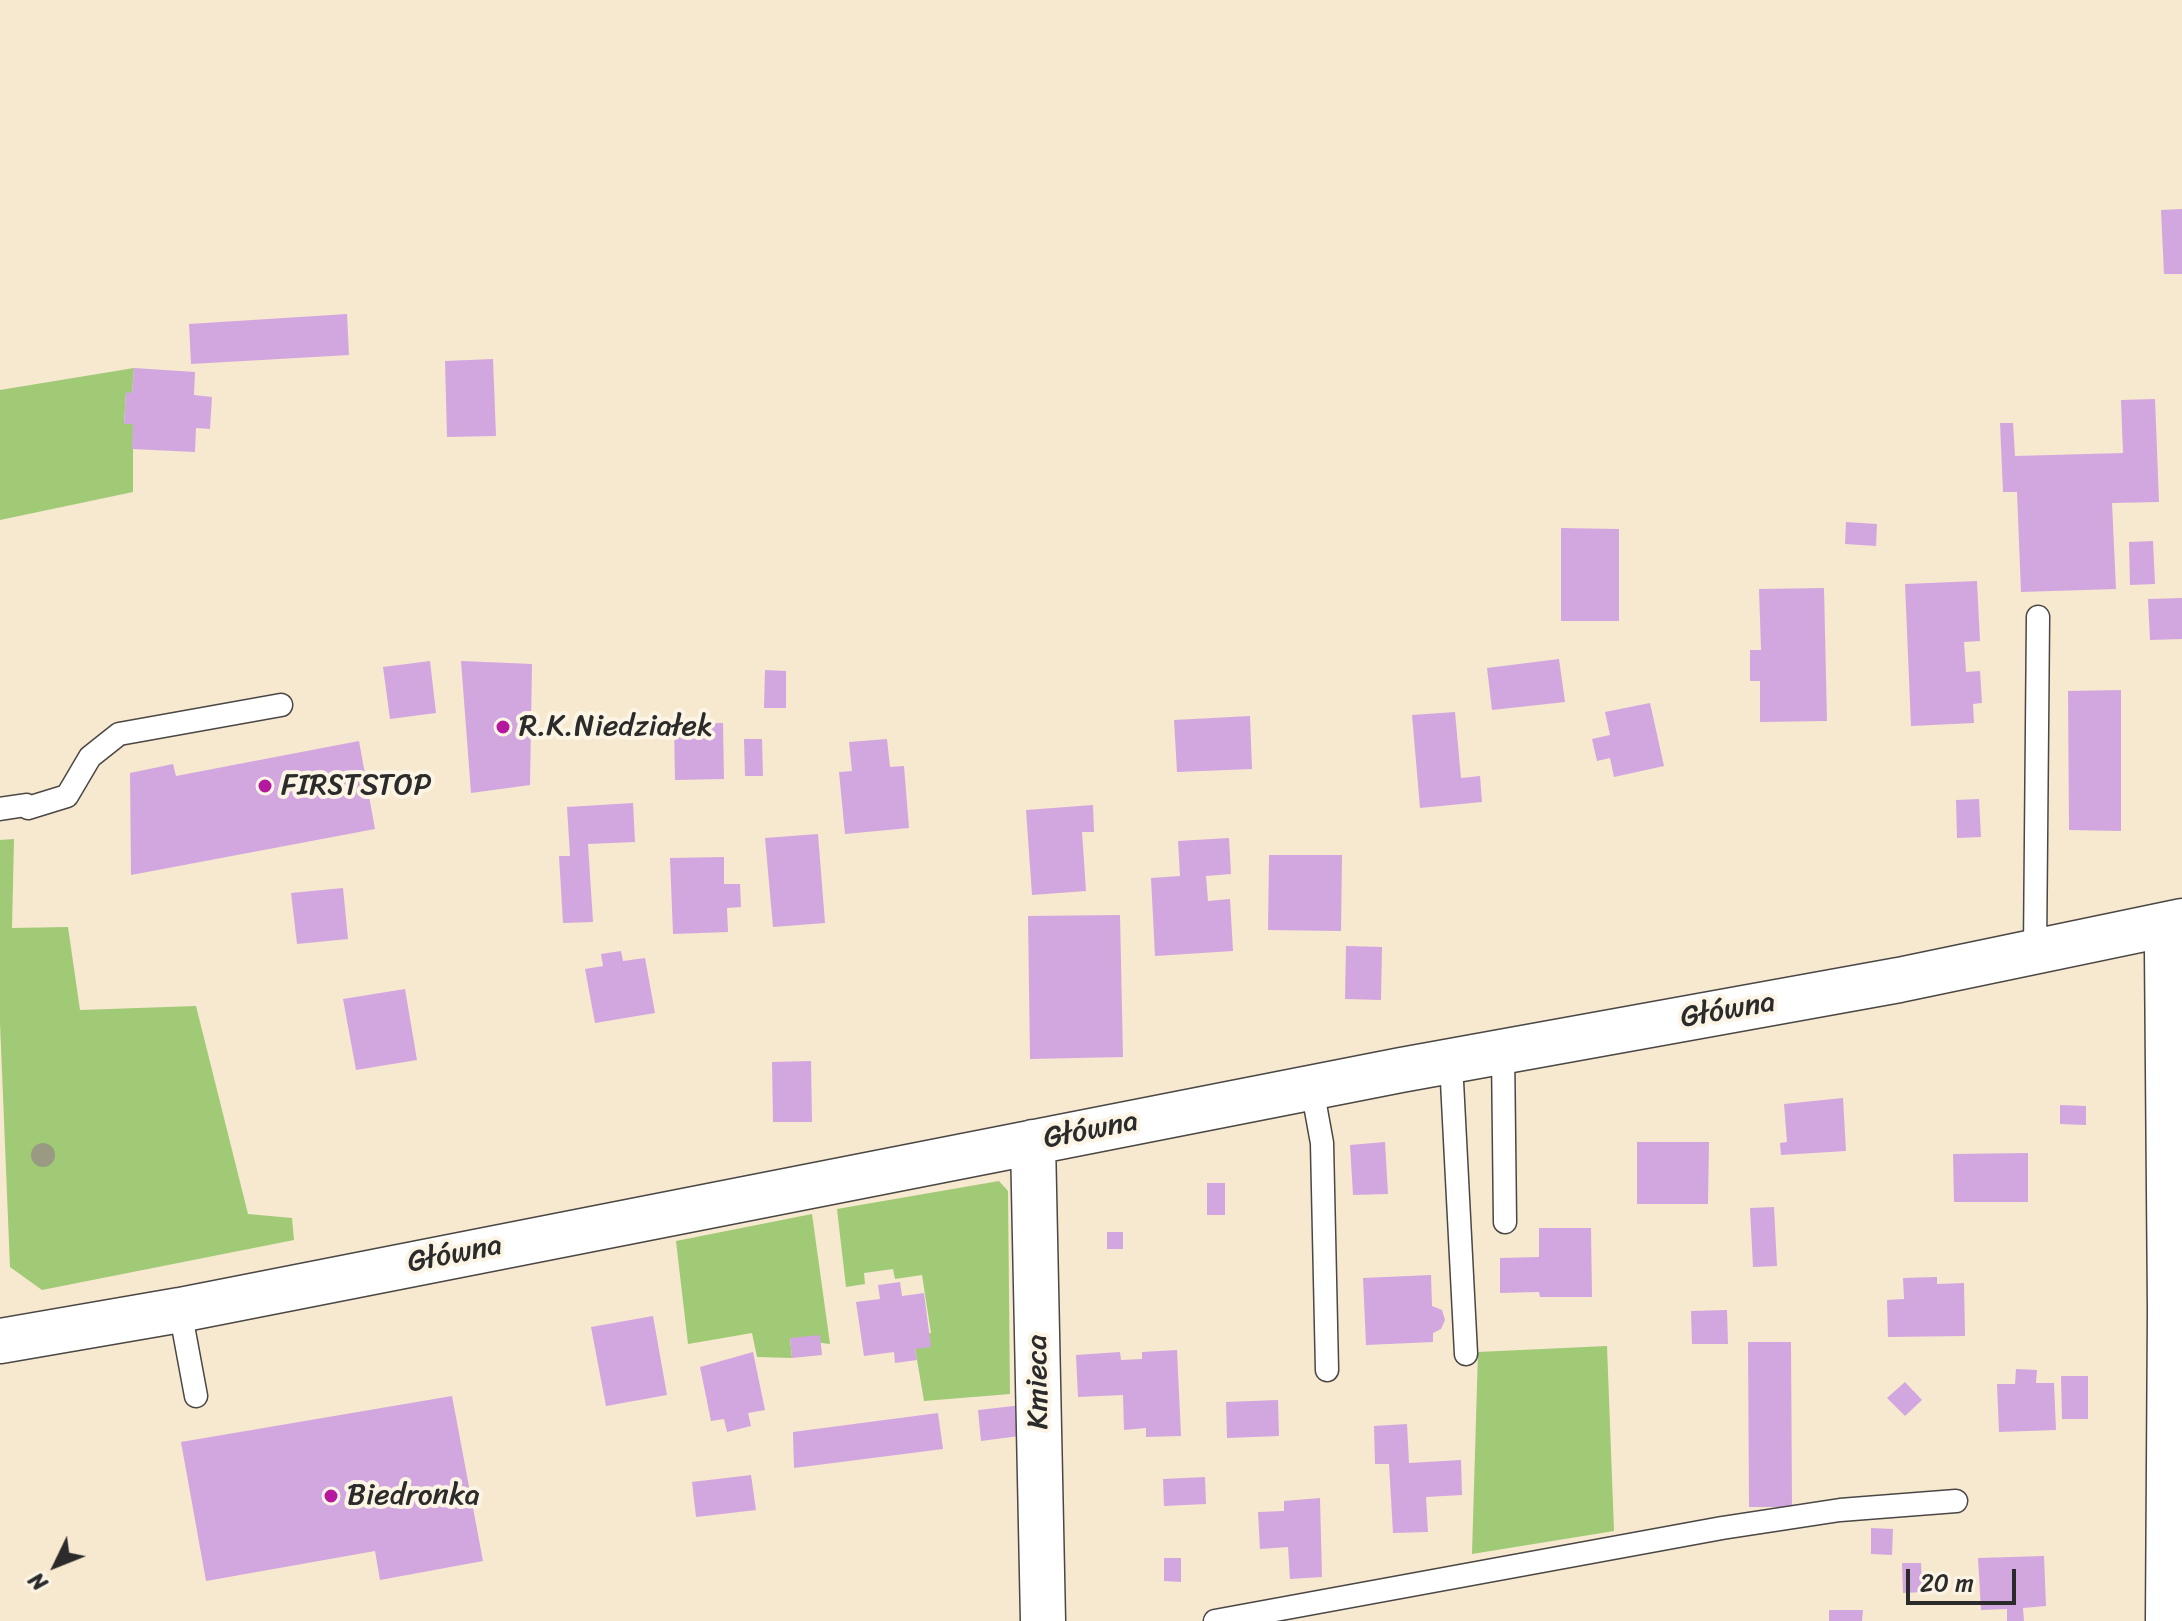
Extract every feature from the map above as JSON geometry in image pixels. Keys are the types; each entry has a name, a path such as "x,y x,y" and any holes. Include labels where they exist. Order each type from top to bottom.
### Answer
{"street":[{"name":"Główna","path":"0,1341 180,1310 1503,1051 1899,980 2172,923"},
{"path":"2168,1621 2170,1310 2167,950 2172,923"},
{"name":"Kmieca","path":"1033,1142 1043,1621"}],"lane":[{"path":"2035,950 2038,617"},
{"path":"0,809 26,805 28,808 67,796 90,757 119,734 281,705"},
{"path":"1503,1051 1505,1222"},
{"path":"1451,1062 1466,1354"},
{"path":"1312,1088 1322,1143 1327,1370"},
{"path":"180,1310 196,1396"},
{"path":"1215,1621 1737,1526 1840,1510 1956,1501"}],"green space":[{"path":"134,368 132,393 126,393 124,423 133,424 133,492 0,520 0,390"},
{"path":"14,839 12,928 68,927 80,1010 196,1006 248,1214 292,1218 294,1240 42,1290 10,1267 0,1023 0,840"},
{"path":"999,1181 1008,1191 1010,1394 924,1401 913,1336 931,1333 922,1275 895,1279 893,1269 864,1273 865,1284 846,1287 837,1209"},
{"path":"812,1214 830,1344 790,1339 792,1358 757,1357 752,1333 688,1344 676,1241"},
{"path":"1607,1346 1614,1531 1472,1554 1478,1352"}],"building":[{"path":"2182,209 2182,274 2164,274 2161,210"},
{"path":"347,314 349,355 191,364 189,324"},
{"path":"493,359 496,436 447,437 445,361"},
{"path":"134,368 195,372 194,395 212,397 210,429 196,428 195,452 132,449 133,424 124,424 126,392 132,393"},
{"path":"2155,399 2159,502 2112,503 2116,589 2021,592 2017,492 2003,492 2000,423 2013,423 2015,456 2123,453 2121,400"},
{"path":"1846,522 1877,524 1876,546 1845,544"},
{"path":"1561,528 1619,529 1619,621 1561,621"},
{"path":"2153,541 2155,584 2130,585 2129,542"},
{"path":"1977,581 1980,641 1964,642 1966,672 1980,671 1982,703 1973,704 1974,723 1911,726 1905,584"},
{"path":"1824,588 1827,721 1760,722 1760,681 1750,681 1750,650 1761,650 1759,589"},
{"path":"2182,598 2182,639 2150,640 2148,599"},
{"path":"1559,659 1565,702 1492,710 1487,668"},
{"path":"430,661 436,713 390,719 383,667"},
{"path":"461,661 532,664 530,785 471,793"},
{"path":"765,670 786,671 786,708 764,708"},
{"path":"2121,690 2121,831 2069,830 2068,691"},
{"path":"1650,703 1664,766 1614,777 1610,758 1597,761 1592,739 1610,735 1605,712"},
{"path":"1455,712 1461,778 1480,776 1482,802 1420,808 1412,715"},
{"path":"1250,716 1252,769 1177,772 1174,720"},
{"path":"723,723 724,779 675,780 674,724"},
{"path":"744,739 762,739 763,776 745,776"},
{"path":"887,739 890,767 904,766 909,828 845,834 839,772 852,771 849,742"},
{"path":"359,741 375,829 131,875 130,773 173,764 176,776"},
{"path":"1979,799 1981,837 1957,838 1956,800"},
{"path":"633,803 635,842 588,844 593,922 563,923 559,856 570,856 567,807"},
{"path":"1093,805 1094,832 1082,832 1086,891 1032,895 1026,810"},
{"path":"818,834 825,923 773,927 765,838"},
{"path":"1229,838 1231,874 1206,876 1208,901 1230,899 1233,951 1155,956 1151,878 1180,876 1178,841"},
{"path":"1269,855 1342,855 1341,931 1268,930"},
{"path":"724,857 724,884 740,884 741,907 727,908 728,932 673,934 670,858"},
{"path":"343,888 348,939 297,944 291,893"},
{"path":"1120,915 1123,1057 1030,1059 1028,916"},
{"path":"1346,946 1382,947 1381,1000 1345,999"},
{"path":"621,951 623,961 645,958 655,1013 595,1023 585,969 603,966 601,954"},
{"path":"405,989 417,1060 356,1070 343,999"},
{"path":"811,1061 812,1122 773,1122 772,1062"},
{"path":"1843,1098 1846,1151 1781,1155 1780,1143 1787,1142 1784,1104"},
{"path":"2060,1105 2086,1106 2086,1125 2060,1124"},
{"path":"1385,1142 1388,1194 1353,1195 1350,1145"},
{"path":"1637,1142 1709,1142 1708,1204 1637,1204"},
{"path":"2028,1153 2028,1202 1954,1202 1953,1154"},
{"path":"1207,1183 1225,1183 1225,1215 1207,1215"},
{"path":"1774,1207 1777,1266 1753,1267 1750,1208"},
{"path":"1539,1228 1591,1228 1592,1297 1540,1297 1539,1292 1500,1293 1500,1258 1539,1257"},
{"path":"1107,1232 1123,1232 1123,1249 1107,1249"},
{"path":"1431,1275 1432,1306 1442,1310 1445,1320 1441,1329 1433,1333 1433,1342 1366,1345 1363,1278"},
{"path":"1937,1277 1937,1284 1964,1283 1965,1336 1888,1337 1887,1300 1904,1299 1903,1278"},
{"path":"900,1282 902,1296 924,1293 931,1347 915,1349 917,1360 895,1363 894,1352 864,1356 856,1302 880,1299 878,1285"},
{"path":"1727,1310 1728,1344 1692,1344 1691,1311"},
{"path":"653,1316 667,1395 606,1406 591,1327"},
{"path":"820,1335 822,1355 792,1358 790,1338"},
{"path":"1748,1342 1791,1342 1792,1507 1749,1507"},
{"path":"1177,1350 1181,1436 1146,1437 1146,1428 1124,1430 1123,1395 1078,1397 1076,1355 1120,1352 1121,1360 1142,1359 1142,1352"},
{"path":"753,1352 765,1410 748,1413 751,1426 727,1432 724,1419 711,1421 700,1367"},
{"path":"2016,1369 2037,1370 2036,1383 2054,1383 2056,1430 1999,1432 1997,1384 2015,1384"},
{"path":"2061,1376 2088,1376 2088,1419 2062,1419"},
{"path":"1905,1382 1922,1400 1905,1416 1887,1398"},
{"name":"Biedronka","path":"452,1396 483,1561 380,1580 375,1551 206,1581 181,1442"},
{"path":"1278,1400 1279,1436 1227,1438 1226,1402"},
{"path":"1023,1405 1027,1435 981,1441 978,1410"},
{"path":"938,1413 943,1449 794,1468 793,1432"},
{"path":"1407,1424 1409,1463 1461,1460 1462,1495 1426,1497 1428,1532 1393,1533 1389,1464 1375,1464 1374,1426"},
{"path":"751,1475 756,1510 696,1517 692,1482"},
{"path":"1205,1477 1206,1504 1164,1506 1163,1479"},
{"path":"1320,1498 1322,1577 1290,1579 1288,1547 1260,1549 1258,1512 1284,1511 1284,1501"},
{"path":"1871,1528 1893,1529 1892,1555 1871,1554"},
{"path":"2044,1556 2046,1606 2023,1608 2024,1621 2007,1621 2007,1609 1981,1610 1978,1558"},
{"path":"1164,1558 1181,1558 1181,1582 1164,1581"},
{"path":"1902,1563 1921,1563 1922,1592 1903,1593"},
{"path":"1829,1610 1863,1610 1862,1621 1829,1621"}],"place":[{"name":"R.K.Niedziałek","path":"503,727"},
{"name":"FIRSTSTOP","path":"265,786"},
{"name":"Biedronka","path":"331,1496"}]}
